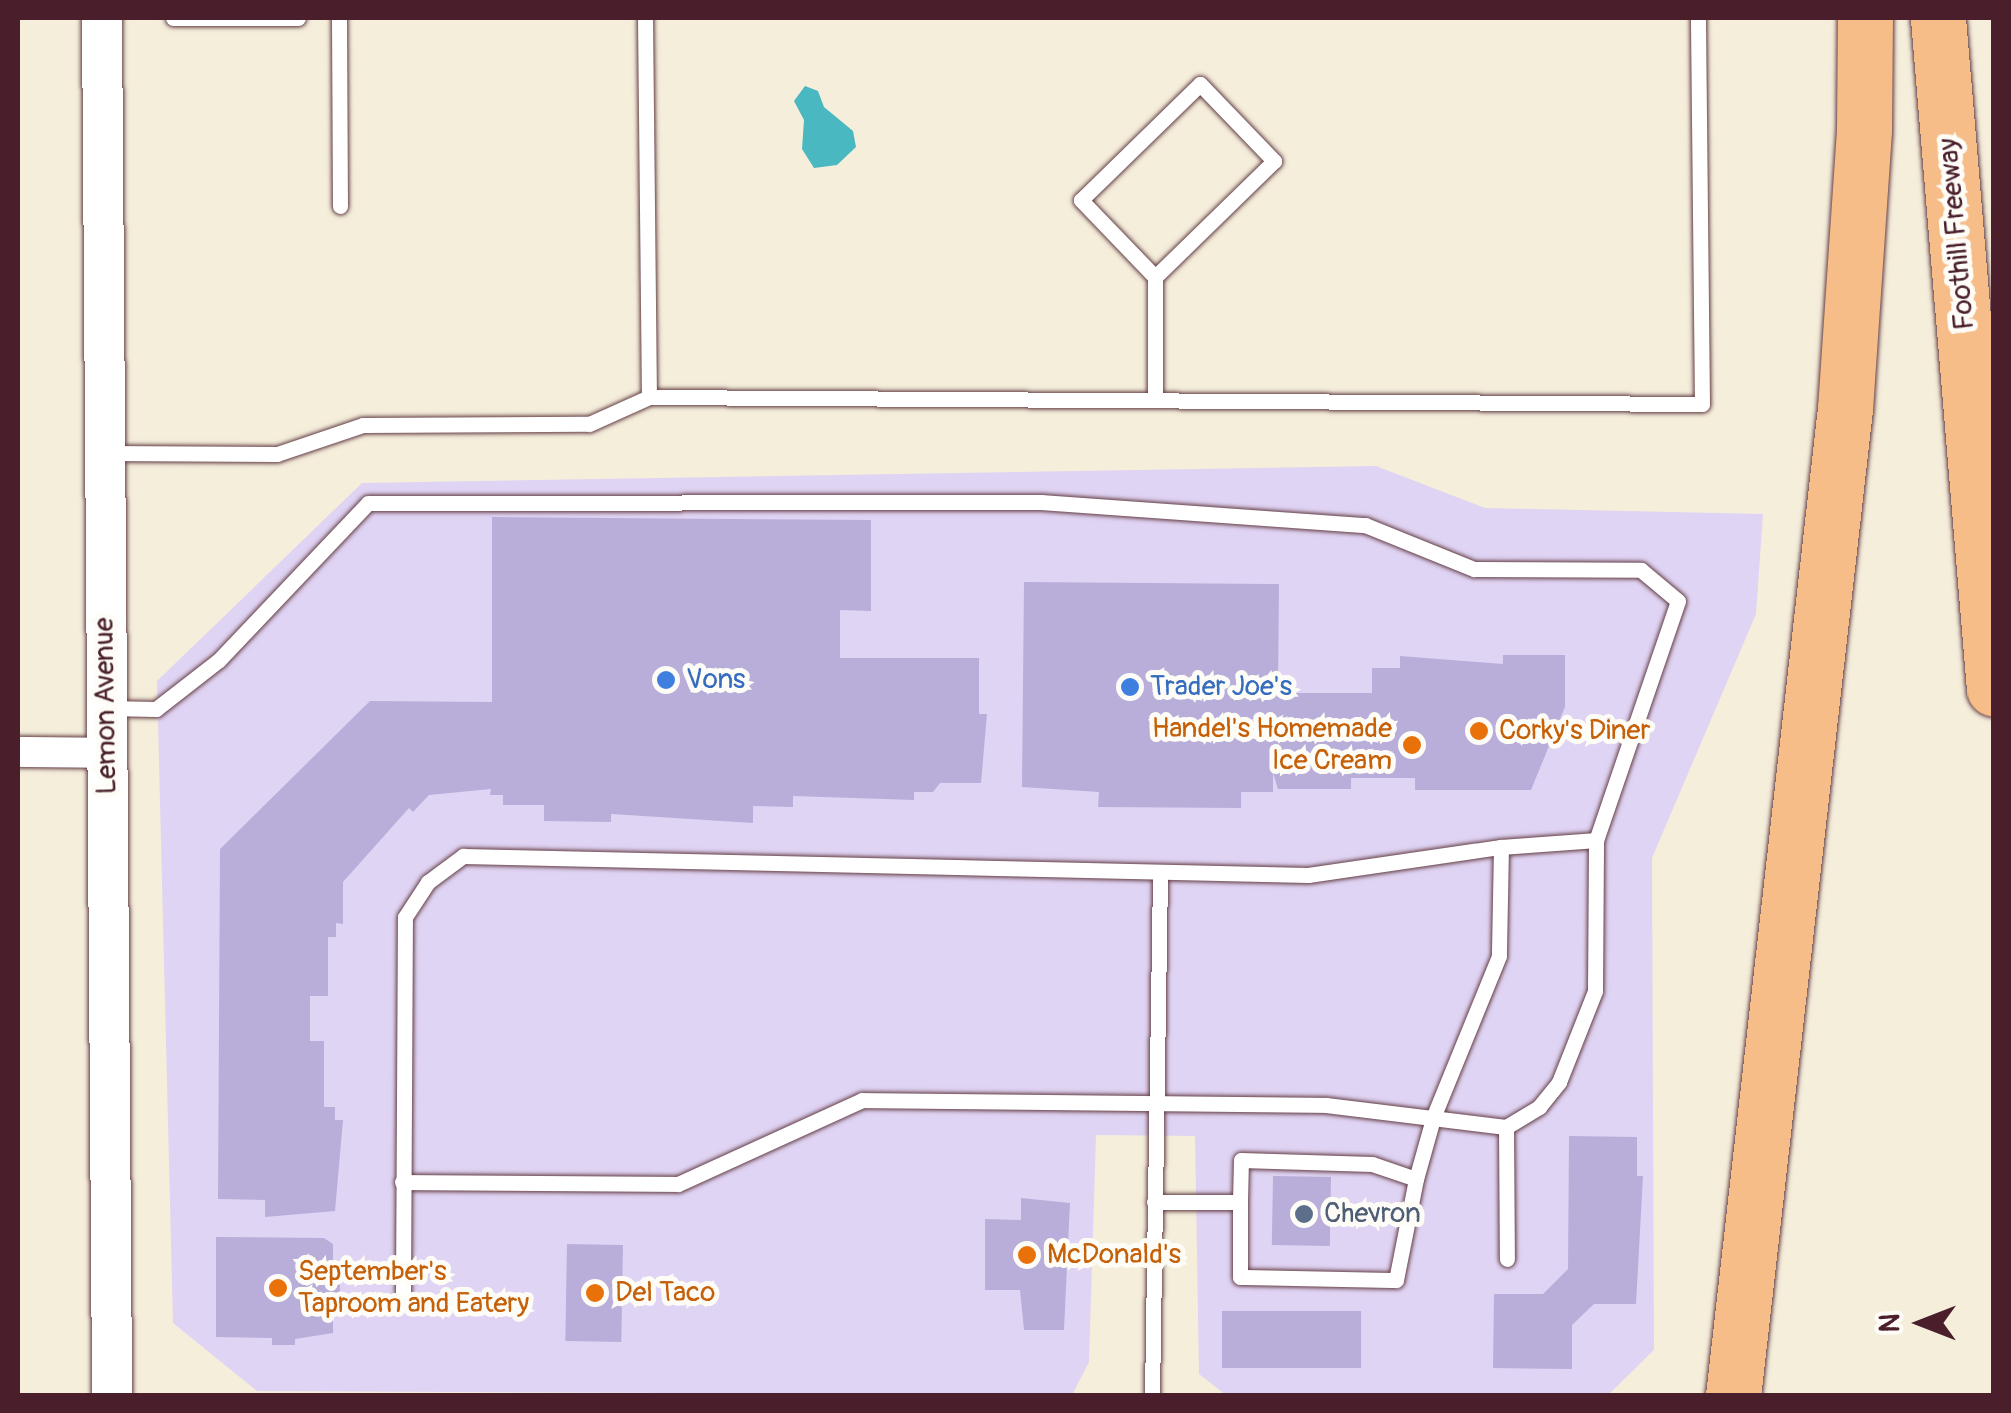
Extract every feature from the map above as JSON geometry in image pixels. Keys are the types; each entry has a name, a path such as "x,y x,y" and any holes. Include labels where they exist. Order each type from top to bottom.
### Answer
{"highway":[{"path":"1733,1396 1842,448 1864,130 1864,18"},
{"name":"Foothill Freeway","path":"1938,18 1994,689"}],"street":[{"name":"Lemon Avenue","path":"102,18 102,453 109,753 112,1396"},
{"path":"18,752 109,753"}],"lane":[{"path":"173,18 298,18"},
{"path":"339,18 340,206"},
{"path":"646,18 649,396"},
{"path":"102,453 278,454 362,425 589,424 649,396 1702,404 1698,18"},
{"path":"1155,277 1274,161 1200,84 1081,200 1155,277 1155,400"},
{"path":"107,708 156,709 219,660 368,503 1041,502 1365,525 1474,569 1640,570 1678,602 1596,840 1595,991 1559,1082 1539,1107 1506,1126 1326,1105 862,1100 678,1184 402,1182"},
{"path":"402,1292 405,916 428,882 463,856 1308,875 1501,847 1596,840"},
{"path":"1416,1179 1372,1164 1240,1160 1240,1277 1396,1280 1416,1179 1434,1116 1499,956 1501,847"},
{"path":"1152,1396 1160,872"},
{"path":"1506,1126 1507,1259"},
{"path":"1154,1202 1240,1202"}],"shaded area":[{"path":"1376,466 1485,508 1763,514 1756,614 1652,858 1654,1350 1608,1395 1226,1395 1199,1374 1195,1136 1096,1135 1089,1362 1072,1395 257,1391 173,1323 157,681 362,483"}],"water":[{"path":"805,86 818,91 824,107 853,131 856,147 837,165 814,168 802,149 804,120 794,101"}],"building":[{"path":"492,517 871,520 871,611 840,610 840,658 979,658 979,714 987,714 981,783 940,783 933,792 914,792 914,800 793,796 793,807 753,806 753,823 611,814 611,822 544,821 544,805 503,805 503,795 490,795 491,789 429,795 413,812 409,808 343,882 343,924 336,923 336,937 328,937 328,996 310,996 310,1041 324,1041 324,1107 335,1107 335,1120 343,1120 335,1211 265,1217 265,1200 218,1199 220,849 370,701 492,702"},
{"path":"1024,582 1279,584 1278,693 1372,693 1372,668 1400,668 1400,656 1503,664 1503,655 1565,655 1565,707 1531,790 1415,790 1415,778 1351,778 1351,789 1278,789 1273,773 1273,792 1241,792 1241,808 1098,807 1099,792 1022,787"},
{"path":"1569,1136 1637,1137 1637,1176 1643,1176 1636,1304 1594,1304 1572,1325 1572,1369 1493,1368 1494,1294 1543,1294 1568,1269"},
{"path":"1273,1176 1331,1177 1330,1246 1272,1245"},
{"name":"McDonald's","path":"1021,1198 1070,1203 1064,1330 1024,1330 1020,1290 985,1290 985,1219 1021,1220"},
{"name":"September's Taproom and Eatery","path":"216,1237 324,1238 333,1244 333,1260 340,1260 340,1315 333,1315 333,1333 295,1339 295,1345 272,1345 272,1338 216,1337"},
{"name":"Del Taco","path":"567,1244 623,1245 621,1342 565,1341"},
{"path":"1222,1311 1361,1311 1361,1368 1222,1368"}],"place":[{"name":"Vons","path":"666,680"},
{"name":"Trader Joe's","path":"1130,687"},
{"name":"Corky's Diner","path":"1479,731"},
{"name":"Handel's Homemade Ice Cream","path":"1412,745"},
{"name":"Chevron","path":"1304,1214"},
{"name":"McDonald's","path":"1027,1255"},
{"name":"September's Taproom and Eatery","path":"278,1288"},
{"name":"Del Taco","path":"595,1293"}]}
